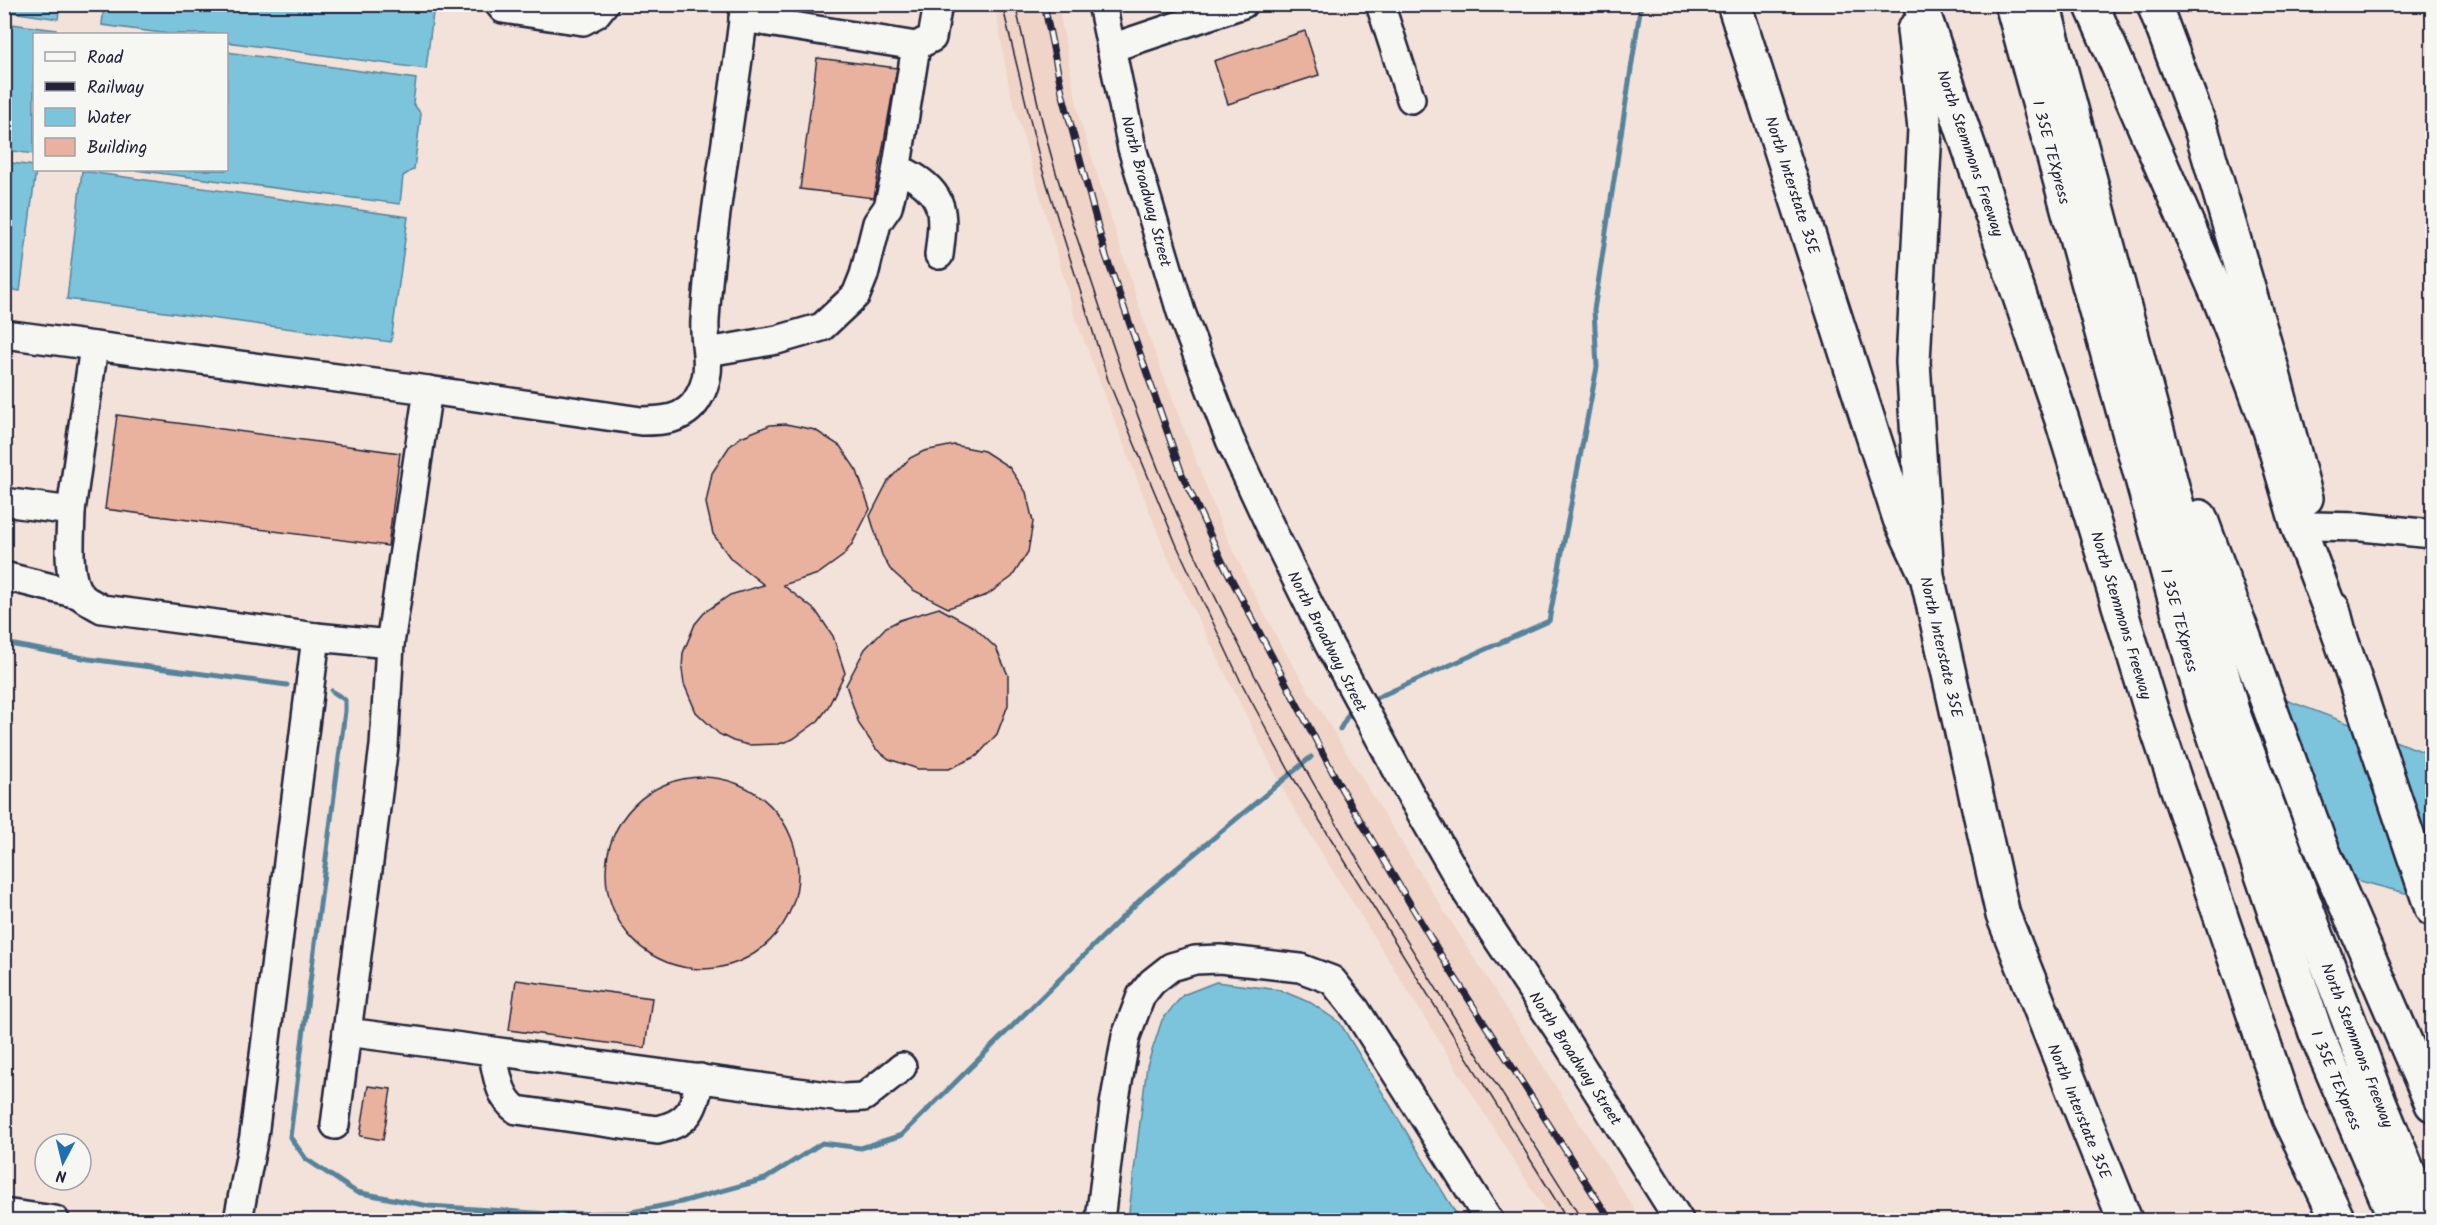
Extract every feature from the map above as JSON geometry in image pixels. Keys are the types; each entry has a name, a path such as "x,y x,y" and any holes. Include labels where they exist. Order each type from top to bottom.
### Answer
{"main road":[{"name":"North Interstate 35E","path":"1734,4 1900,519 1927,576 2003,915 2125,1221"},
{"path":"1911,4 1925,129 1913,362 1927,576"},
{"name":"North Stemmons Freeway","path":"1920,4 2062,420 2152,713 2289,1118 2338,1221"},
{"name":"I 35E TEXpress","path":"2012,4 2204,705 2316,1033 2396,1221"},
{"name":"North Stemmons Freeway","path":"2043,4 2232,711 2379,1101 2428,1221"},
{"path":"2091,4 2221,303 2247,369 2270,430 2297,523 2340,636 2433,909"},
{"path":"2154,4 2202,132 2271,366 2340,636"},
{"path":"2141,367 2203,523 2319,842 2433,1104"}],"street":[{"path":"499,4 503,9 583,21 596,14 604,4"},
{"path":"4,334 429,390 641,421 665,421 684,414 697,400 706,379 708,352 704,323 744,11 916,46 932,38 938,4"},
{"name":"North Broadway Street","path":"1101,4 1132,148 1181,312 1230,440 1272,530 1328,643 1467,893 1563,1037 1679,1221"},
{"path":"1111,48 1243,4"},
{"path":"1380,4 1411,99"},
{"path":"708,352 777,340 822,327 856,295 864,275 877,223 888,207 895,178 916,46"},
{"path":"895,178 907,173 924,182 937,197 944,218 939,255"},
{"path":"81,596 71,566 70,511 94,346"},
{"path":"335,1125 384,746 390,644 429,390"},
{"path":"4,502 70,511"},
{"path":"2313,526 2362,527 2433,534"},
{"path":"4,576 81,596 102,609 316,637 390,644"},
{"path":"238,1221 254,1136 316,637"},
{"path":"1100,1221 1114,1105 1124,1048 1141,996 1152,982 1171,967 1195,960 1220,959 1300,968 1332,980 1356,1010 1488,1221"},
{"path":"347,1032 842,1098 864,1097 902,1067"},
{"path":"492,1051 500,1086 508,1104 517,1110 657,1130 675,1126 689,1114 696,1100 700,1078"},
{"path":"4,1213 55,1221"}],"shaded area":[{"path":"995,5 1058,5 1080,121 1152,346 1220,523 1251,588 1280,644 1420,873 1641,1220 1551,1220 1288,799 1166,554 1075,317 1009,86"}],"water":[{"path":"5,4 60,5 58,19 5,11"},
{"path":"104,4 434,5 426,69 228,42 228,33 162,33 102,25"},
{"path":"4,23 56,30 56,33 33,33 33,154 5,150"},
{"path":"228,52 416,79 413,103 421,114 414,169 403,176 400,204 143,171 228,171"},
{"path":"4,162 33,166 33,171 36,171 20,291 5,289"},
{"path":"82,171 408,217 391,342 67,299"},
{"path":"2243,692 2273,695 2432,755 2432,900 2337,875 2274,853"},
{"path":"1216,982 1280,990 1311,1003 1340,1023 1460,1220 1128,1220 1147,1066 1162,1020 1183,995"}],"building":[{"path":"1305,31 1319,75 1228,104 1214,61"},
{"path":"817,58 897,68 874,198 800,189"},
{"path":"117,415 400,453 388,546 105,509"},
{"path":"786,424 815,430 840,446 857,471 870,509 852,544 843,556 818,574 783,585 816,611 833,636 845,673 827,709 818,721 793,739 779,744 748,745 719,734 696,712 684,684 683,653 695,624 705,612 730,595 764,585 731,559 713,534 706,503 712,473 729,447 741,437 770,425"},
{"path":"954,445 984,451 1009,467 1026,492 1033,522 1028,552 1012,577 987,595 948,608 913,590 890,569 882,555 870,516 888,481 910,458 924,451"},
{"path":"939,608 974,627 996,648 1008,675 1008,705 997,734 977,756 949,769 918,769 889,759 876,749 859,724 846,685 865,649 886,627 900,620"},
{"path":"711,777 721,778 747,788 763,798 777,812 791,836 797,854 797,892 791,910 777,934 763,948 739,962 721,968 693,969 683,968 657,958 641,948 627,934 613,910 607,892 606,864 607,854 617,828 627,812 641,798 665,784 683,778"},
{"path":"516,980 652,998 645,1048 509,1030"},
{"path":"368,1086 391,1089 383,1140 360,1136"}],"waterway":[{"path":"1376,698 1549,621 1597,367 1594,310 1641,4"},
{"path":"4,643 89,659 287,685"},
{"path":"332,691 345,700 345,711 290,1137 306,1159 356,1192 429,1206 550,1214 627,1213 681,1202 765,1179 822,1143 861,1148 902,1135 1146,894 1311,757"},
{"path":"1340,729 1351,710"},
{"path":"499,1220 508,1211"}],"tram line":[{"path":"1002,4 1041,165 1108,380 1177,546 1241,682 1292,776 1568,1220"},
{"path":"1015,4 1044,128 1070,218 1142,426 1194,552 1236,639 1328,809 1428,975 1582,1220"}],"railway":[{"path":"1044,4 1062,92 1105,253 1182,474 1223,563 1342,790 1445,962 1610,1220"}]}
